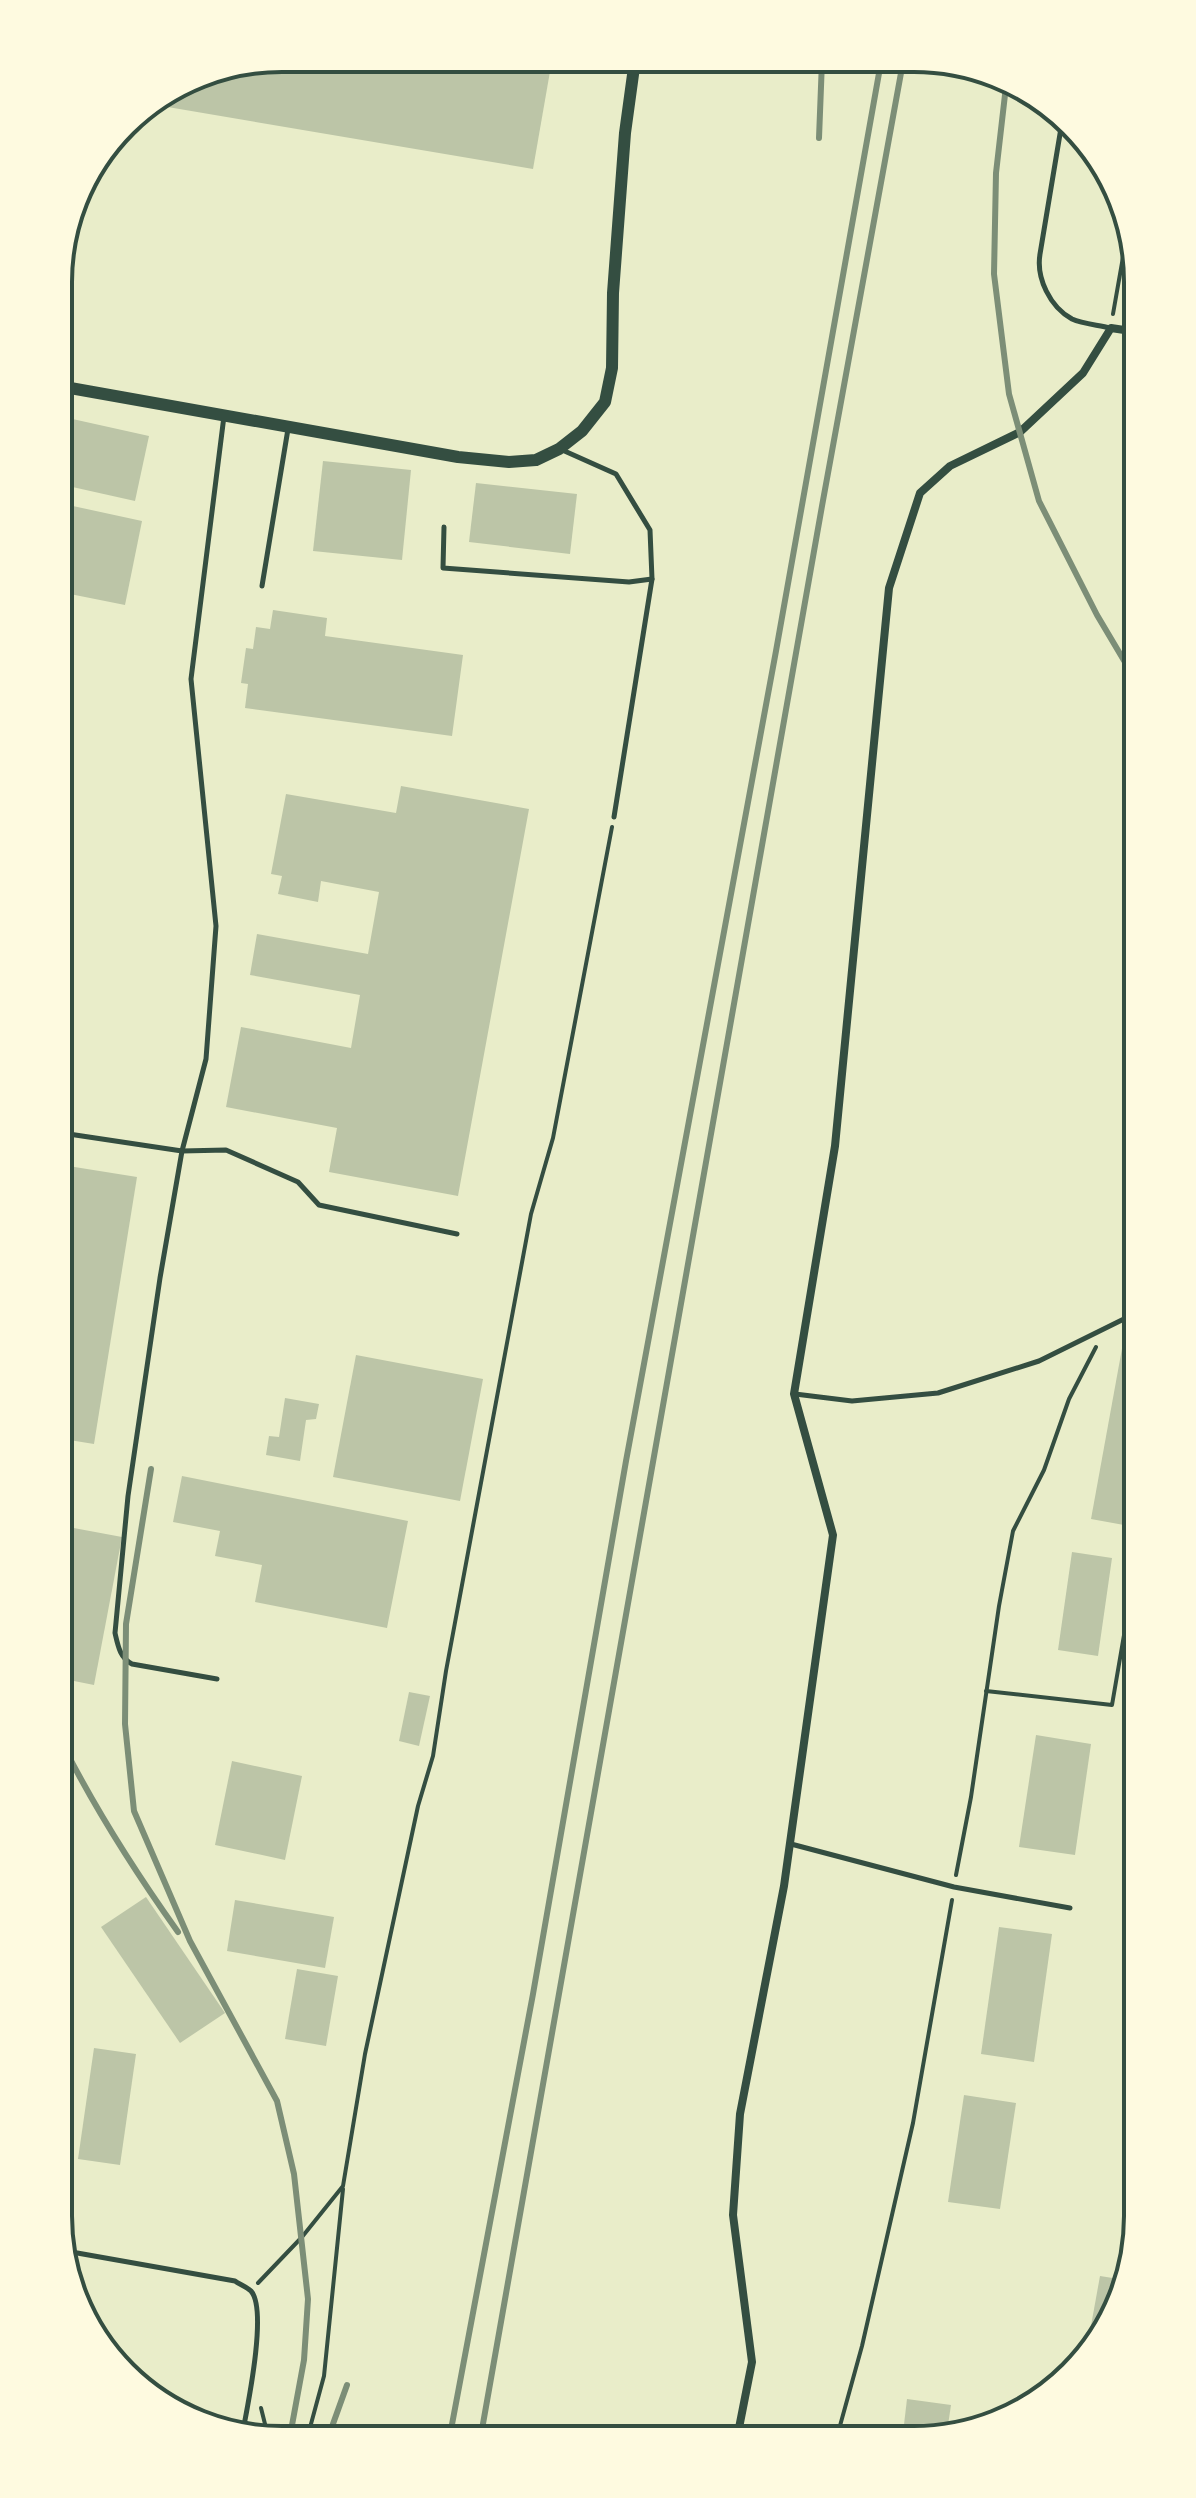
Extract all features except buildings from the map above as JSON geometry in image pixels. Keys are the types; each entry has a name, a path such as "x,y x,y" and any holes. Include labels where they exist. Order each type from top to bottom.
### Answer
{"street":[{"path":"72,388 407,450 496,461 536,460 559,449 582,431 605,402 612,368 613,293 625,133 633,72"},
{"path":"739,2426 752,2362 733,2215 740,2114 790,1844 833,1535 794,1394 835,1146 889,588 920,493 950,466 1020,432 1083,373 1111,328 1124,330"}],"lane":[{"path":"1060,132 1040,254 1040,276 1052,301 1073,319 1111,328"},
{"path":"217,1679 132,1664 118,1649 115,1633 128,1496 160,1278 182,1151 206,1059 216,926 191,679 224,415"},
{"path":"262,586 289,427"},
{"path":"559,449 616,474 650,530 652,579 614,817"},
{"path":"444,527 443,568 629,582 652,579"},
{"path":"72,1134 182,1151 226,1150 298,1182 319,1205 457,1234"},
{"path":"794,1394 852,1401 938,1393 1039,1361 1124,1318"},
{"path":"790,1844 954,1887 1070,1908"},
{"path":"76,2253 235,2281 251,2290 258,2306 253,2374 244,2422"}],"path":[{"path":"1111,328 1122,261"},
{"path":"310,2426 324,2376 343,2186 365,2054 418,1806 433,1756 531,1214 553,1138 614,817"},
{"path":"840,2426 862,2346 913,2123 1013,1531 1044,1470 1069,1399 1100,1340 1116,1321"},
{"path":"986,1691 1112,1705 1124,1635"},
{"path":"251,2290 302,2237 343,2186"}],"railway":[{"path":"819,138 822,72"},
{"path":"452,2426 533,1994 626,1461 879,72"},
{"path":"483,2426 901,72"},
{"path":"1005,93 996,173 994,274 1009,394 1039,501 1097,615 1124,661"},
{"path":"151,1469 126,1624 125,1724 134,1811 190,1941 277,2101 294,2174 308,2299 304,2360 292,2426"},
{"path":"72,1762 118,1842 178,1932"},
{"path":"332,2426 347,2385"}]}
